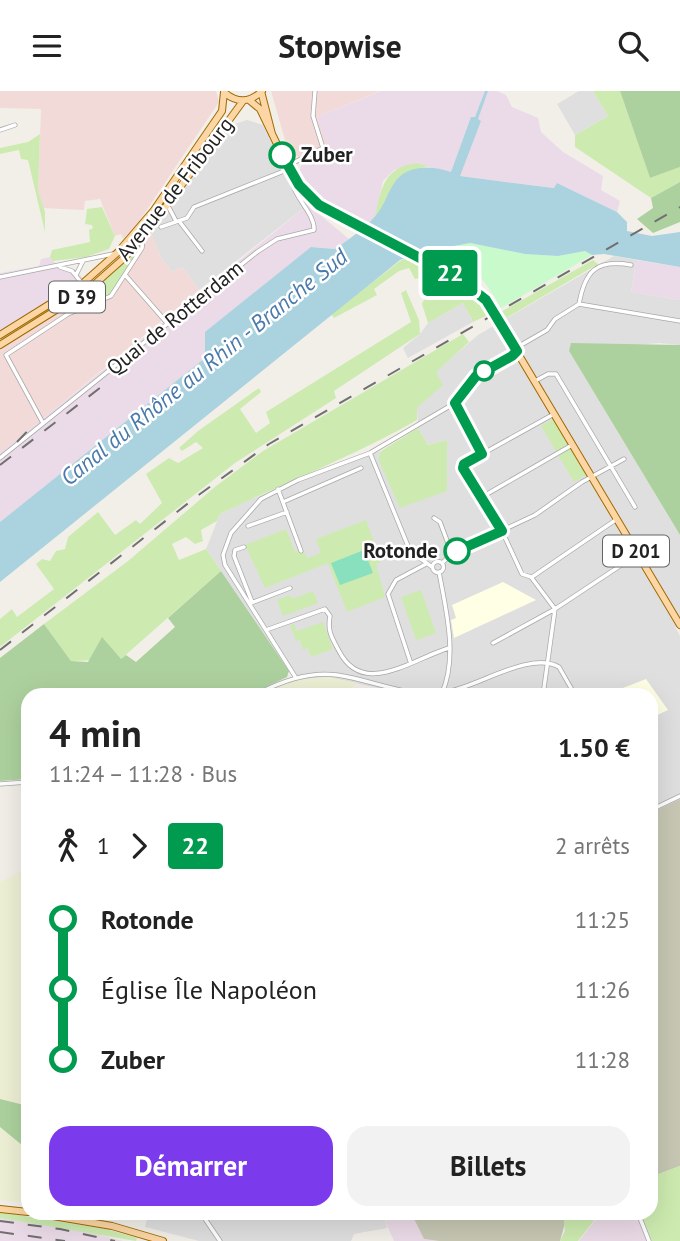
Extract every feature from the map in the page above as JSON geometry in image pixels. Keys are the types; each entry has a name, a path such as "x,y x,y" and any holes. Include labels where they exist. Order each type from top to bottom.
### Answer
{"main road":[{"name":"D 201","path":"262,91 273,136"},
{"name":"Avenue de Fribourg","path":"0,345 88,290 144,236 246,100 262,91"},
{"name":"Avenue de Fribourg","path":"0,335 82,284 118,252 154,210 222,111 224,92"},
{"path":"224,92 246,100"},
{"name":"D 201","path":"246,100 260,109 295,180 319,205 479,292 498,319 680,625"},
{"path":"0,1209 21,1211"},
{"path":"73,1220 133,1231 163,1241"}],"street":[{"path":"161,227 187,218 194,207 288,167 323,148 313,116 315,91"},
{"path":"0,130 15,125"},
{"name":"Quai de Rotterdam","path":"0,458 166,322 270,243 283,237 311,233 315,225 295,193 295,180"},
{"path":"167,204 201,251"},
{"path":"43,423 3,355 68,314 111,296 142,248 144,236"},
{"path":"0,277 16,272 59,267 118,252"},
{"path":"76,276 83,261"},
{"path":"579,304 583,282 593,271 607,263 631,265"},
{"path":"59,267 76,276 98,303"},
{"path":"125,276 166,322"},
{"path":"296,678 251,603 230,575 223,555 231,533 261,499 278,489 370,453 455,403 476,376 512,356 547,330 555,319 579,304 680,321"},
{"path":"535,381 548,374 556,375 635,507"},
{"path":"455,403 482,454"},
{"path":"544,688 555,609 531,577 522,574 502,531 463,468 464,464 554,414"},
{"path":"482,497 572,445"},
{"path":"370,453 410,551 439,572 449,648 448,682 445,688"},
{"path":"442,563 452,554 535,515 592,476 624,459"},
{"path":"283,502 361,468"},
{"path":"278,489 301,551"},
{"path":"248,526 287,512"},
{"path":"434,518 440,522 452,554"},
{"path":"531,577 617,520"},
{"path":"244,547 234,553 251,603"},
{"path":"493,643 555,609 638,554"},
{"path":"432,567 435,561 442,563"},
{"path":"439,572 443,569 442,563"},
{"path":"410,662 388,594 396,580 426,564"},
{"path":"230,575 240,571"},
{"path":"251,603 290,589"},
{"path":"266,630 325,609 330,616 328,629 341,656 355,671 369,675 449,648"},
{"path":"459,688 542,661 559,667 571,688"},
{"path":"272,688 296,678 336,675 393,688"},
{"path":"448,682 455,688"},
{"path":"0,784 21,782"},
{"path":"658,807 680,796"},
{"path":"206,1220 220,1241"},
{"path":"641,1220 649,1241"}],"shaded area":[{"path":"0,91 216,91 219,102 138,223 123,239 121,234 115,236 100,199 85,201 84,210 42,208 38,191 41,109 0,108"},
{"path":"271,91 380,91 317,117 330,149 302,163 285,140"},
{"path":"381,91 497,91 506,95 512,107 538,118 541,132 563,152 603,176 601,190 620,201 617,212 557,183 555,188 460,176 417,163 394,170 383,181 375,217 366,225 316,196 302,180 300,169 302,163 329,149 317,117"},
{"path":"579,91 593,91 608,116 575,135 557,104"},
{"path":"247,120 263,125 283,167 308,205 199,290 182,267 172,272 161,258 151,234 229,126"},
{"path":"308,205 349,239 335,249 313,247 206,358 0,522 0,453"},
{"path":"151,234 161,258 172,272 182,267 199,290 0,454 0,339 87,285 97,296 107,296"},
{"path":"614,256 636,260 631,292 680,300 680,345 659,343 569,351 680,535 680,624 675,627 680,636 680,799 658,810 658,688 378,688 328,677 295,680 206,549 220,514 251,499 381,451 378,459 384,471 447,440 428,445 418,428 417,408 435,372 478,335"},
{"path":"50,257 55,263 77,270 87,285 0,339 0,273 39,266 41,259"},
{"path":"636,260 680,267 680,300 631,292"},
{"path":"463,303 473,322 408,358 403,348 420,334 428,323"},
{"path":"503,582 536,600 454,638 451,620 456,618 452,605"},
{"path":"328,677 358,683 351,688 277,688 295,680"},
{"path":"646,679 652,688 623,688"},
{"path":"658,696 668,710 658,715"},
{"path":"680,799 680,1166 658,1174 658,810"},
{"path":"21,872 21,1104 0,1099 0,882"},
{"path":"0,1127 21,1144 21,1202 0,1200"},
{"path":"0,1218 68,1227 123,1241 0,1241"},
{"path":"147,1220 385,1220 387,1228 354,1234 351,1241 199,1241 145,1227"},
{"path":"414,1220 424,1239 439,1241 394,1241 385,1221"},
{"path":"414,1220 566,1220 560,1241 424,1239"},
{"path":"595,1220 643,1220 652,1241 579,1241"}],"green space":[{"path":"593,91 620,91 650,178 680,167 680,182 651,198 575,147 575,135 608,116"},
{"path":"620,91 680,91 680,167 650,178"},
{"path":"40,134 38,191 45,212 45,232 28,160 21,159 19,150 0,154 0,148 28,142"},
{"path":"417,163 429,166 407,173 400,179 375,217 382,188 391,174 406,165"},
{"path":"680,182 680,222 653,233 637,219 653,208 651,198"},
{"path":"102,207 115,236 109,249 86,257 53,261 50,257 52,250 90,242 89,230 93,228 92,225 85,224 87,209"},
{"path":"470,243 525,254 558,256 585,251 592,255 501,308 482,279 470,267 422,252"},
{"path":"139,249 110,294 100,297 92,291"},
{"path":"408,257 428,268 426,277 415,279 409,268 399,271 374,289 377,295 334,318 331,314"},
{"path":"593,260 598,264 503,320 499,313"},
{"path":"448,278 471,291 488,315 473,322 463,303 428,323 422,304 430,287"},
{"path":"406,290 419,320 420,334 334,391 336,398 235,463 0,647 0,619 12,609 17,617 54,589 36,564 42,559 50,561 56,551 65,549 68,537 98,512 115,535 136,520 140,524 162,503 146,474 169,458 178,463 203,448 196,442 182,451 179,448 198,431 259,388 261,392 240,409 256,433 270,423 266,412 411,322 401,293"},
{"path":"463,334 469,342 436,372 443,385 417,408 417,420 220,514 217,521 201,530 203,541 195,544 186,537 172,544 179,560 206,549 221,571 121,659 71,661 44,624 128,561 216,486 263,451"},
{"path":"571,343 680,345 680,535 569,351"},
{"path":"553,419 586,475 574,482 541,426"},
{"path":"418,428 428,445 447,440 447,491 400,508 378,459 381,451"},
{"path":"366,520 381,562 376,564 385,597 347,612 328,563 265,588 245,545 286,529 295,552 303,549 307,558 321,553 316,539"},
{"path":"364,550 373,573 340,585 331,563"},
{"path":"221,571 289,671 287,677 264,688 21,688 21,780 0,781 0,658 44,624 71,661 88,662 102,637 121,659 126,655 136,662 175,627 168,618"},
{"path":"421,590 436,633 416,640 401,597"},
{"path":"313,591 318,603 283,616 277,600 290,595 292,599"},
{"path":"323,622 333,649 311,657 308,648 303,650 300,640 296,641 290,625 294,624 297,631"},
{"path":"0,1099 21,1104 21,1144 0,1127"},
{"path":"680,1166 680,1241 652,1241 643,1220 658,1220 658,1174"},
{"path":"0,1212 21,1215 21,1220 50,1220 106,1229 137,1238 136,1241 0,1218"},
{"path":"564,1220 594,1220 578,1241 560,1241 565,1231"}],"water":[{"name":"Canal du Rhône au Rhin - Branche Sud","path":"485,91 488,91 478,119 481,121 460,176 554,188 557,183 617,212 627,222 627,231 652,236 680,232 680,267 604,254 592,255 585,251 558,256 525,254 470,243 422,252 400,260 0,582 0,522 205,358 205,332 311,247 335,249 363,229 379,211 393,185 404,173 427,167 451,172 471,117 475,117"}],"railway":[{"path":"0,650 200,494 269,444 680,207"},
{"path":"0,465 105,384"},
{"path":"17,442 36,422"},
{"path":"0,1221 60,1229 115,1241"},
{"path":"0,1232 65,1241"}],"bus line":[{"name":"22","path":"282,155 299,185 319,205 466,282 479,292 517,351 476,376 455,403 482,454 464,464 463,468 502,531 457,551"}],"place":[{"name":"Zuber","path":"282,155"},
{"name":"Rotonde","path":"457,551"}]}
